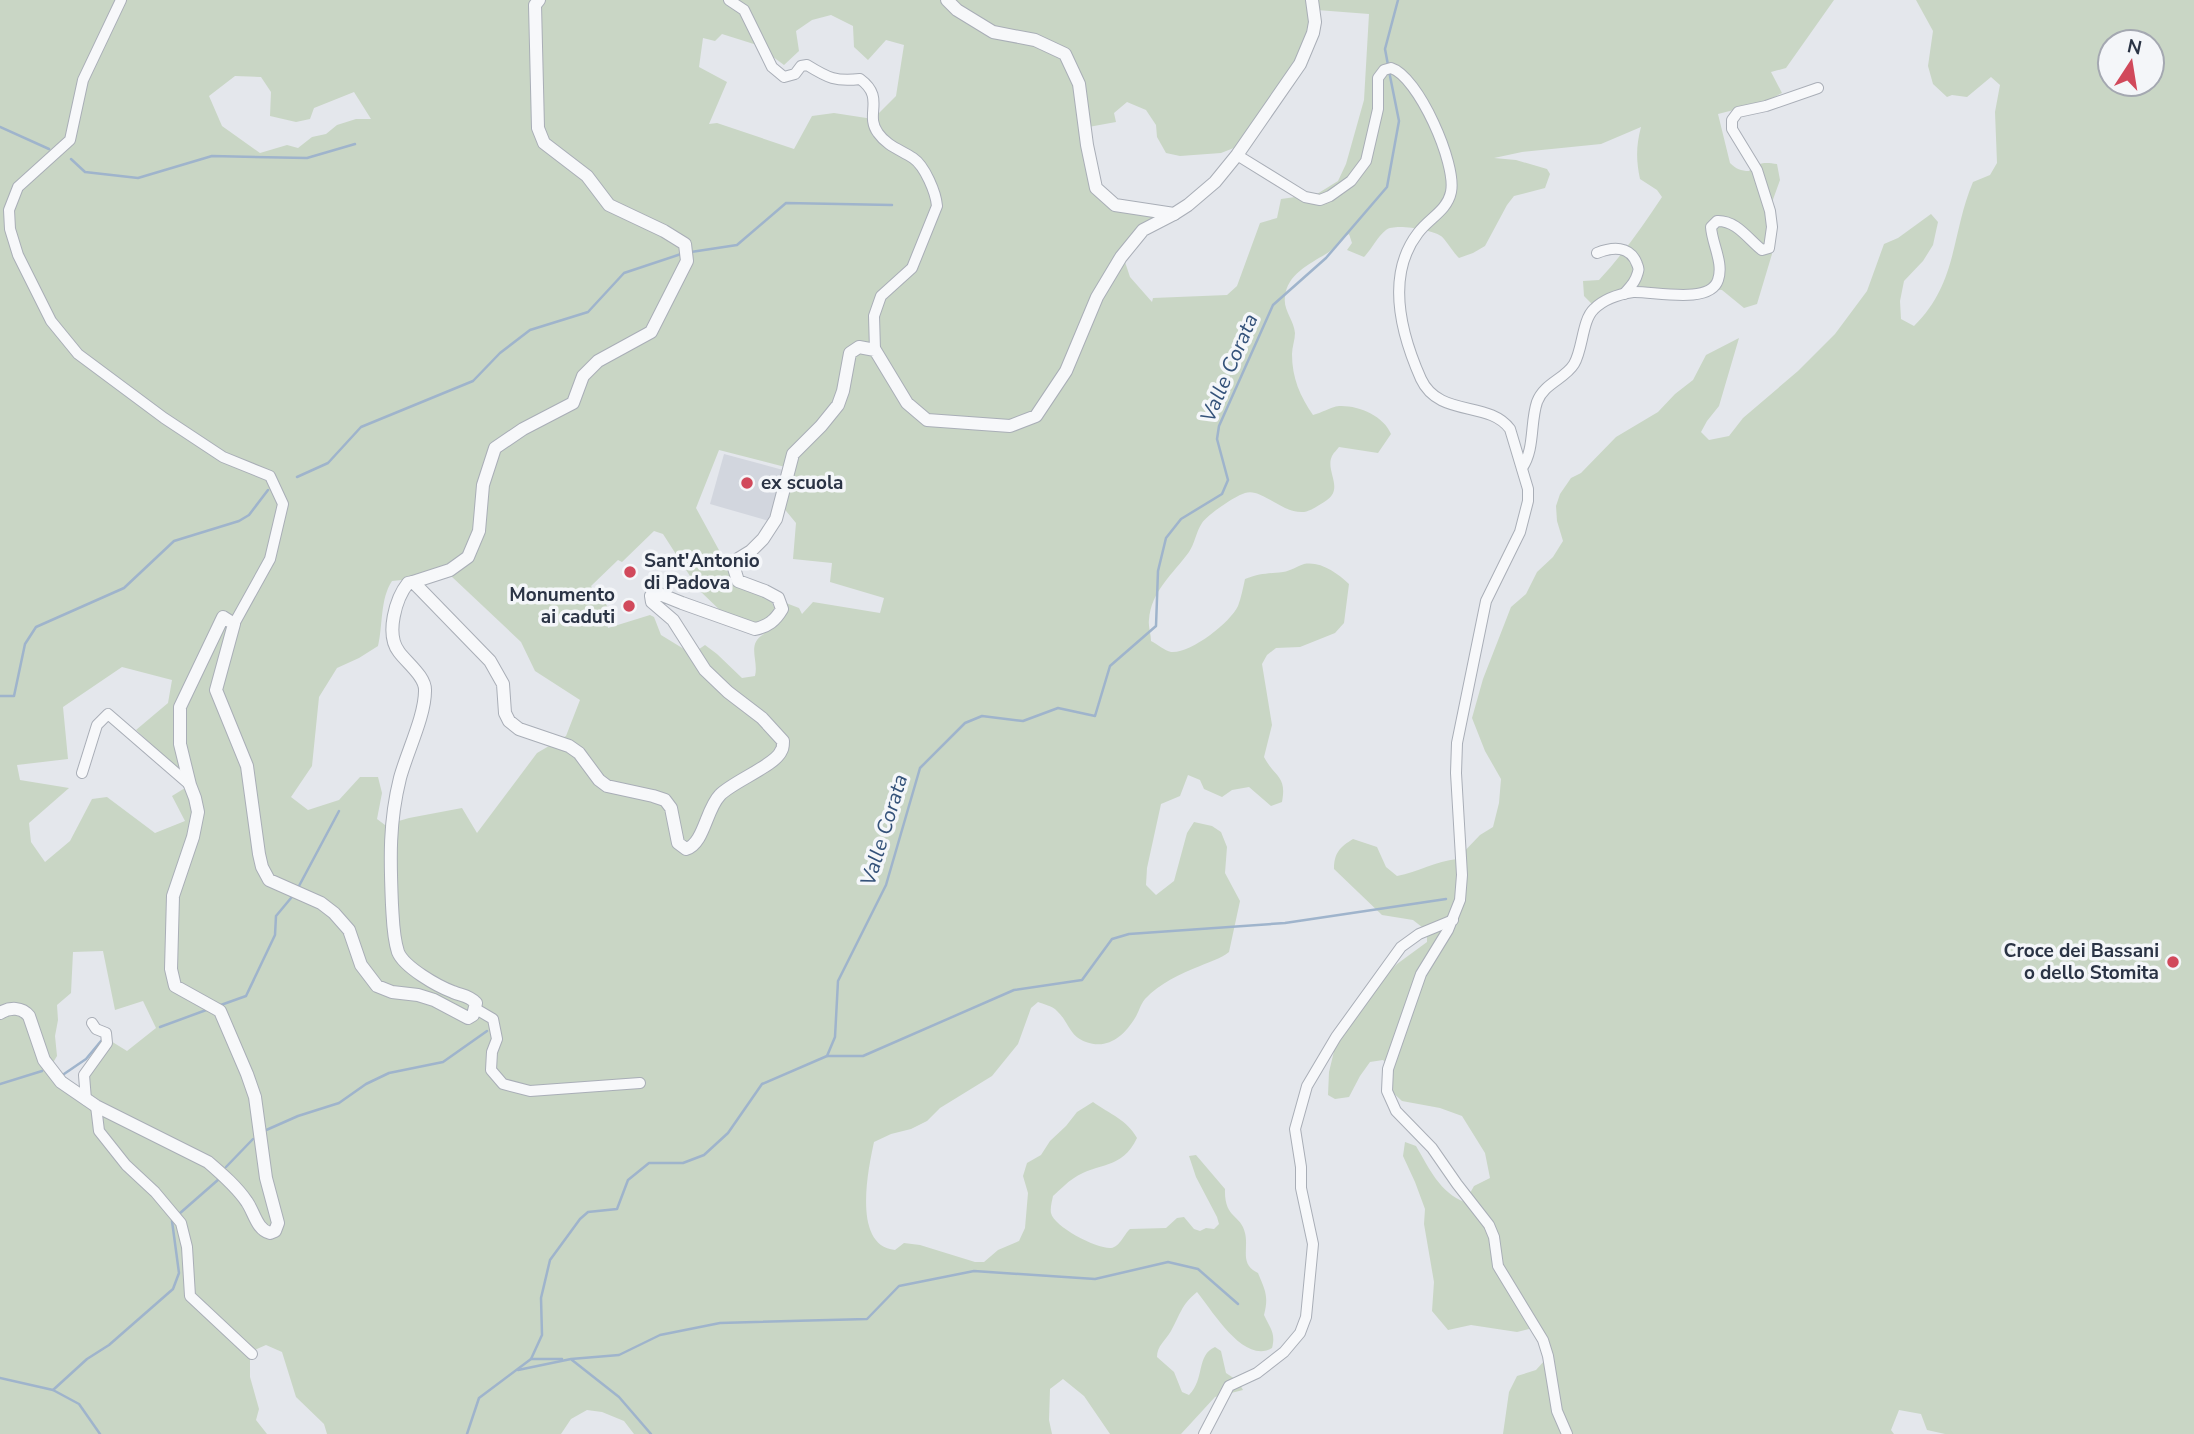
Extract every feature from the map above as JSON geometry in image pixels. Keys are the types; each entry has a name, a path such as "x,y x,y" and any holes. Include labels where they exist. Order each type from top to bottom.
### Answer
{"street":[{"path":"121,0 83,80 70,140 18,187 4,213 18,255 51,321 78,354 164,418 223,457 270,476 283,504 270,559 234,624 216,690 247,765 262,867 269,880 321,903 334,913 349,930 361,965 377,986 392,992 434,1000 468,1018 475,1012 476,1003 445,989 405,964 394,939 390,834 400,778 424,702 426,687 396,649 393,630 399,594 408,583 450,570 468,557 479,531 484,485 495,448 523,429 573,403 583,376 598,362 651,332 686,252 664,231 610,205 587,176 544,143 538,128 535,5 539,0"},
{"path":"729,0 744,10 772,67 784,77 795,74 801,66 807,65 828,78 844,81 860,79 867,85 873,93 876,132 920,164 936,196 937,206 912,268 881,296 874,316 875,350 907,403 927,420 1010,426 1036,415 1066,371 1097,297 1121,257 1143,230 1188,205 1215,182 1237,155 1305,54 1315,22 1312,0"},
{"path":"947,0 957,10 993,32 1035,40 1065,54 1079,84 1096,188 1115,205 1174,214"},
{"path":"1237,155 1304,197 1320,200 1330,196 1351,180 1366,161 1376,120 1378,78 1384,70 1391,68 1403,75 1429,113 1450,168 1452,188 1448,201 1416,235 1404,260 1399,291 1401,316 1417,368 1429,392 1448,404 1496,417 1506,423 1513,436 1528,489 1527,510 1520,532 1486,601 1457,743 1461,893 1458,909 1422,974 1388,1069 1387,1091 1396,1111 1432,1148 1489,1226 1494,1237 1498,1266 1543,1340 1558,1411 1567,1434"},
{"path":"1522,468 1529,459 1533,416 1539,398 1546,388 1574,365 1592,312 1610,298 1634,292 1696,294 1711,289 1718,282 1719,272 1711,227 1717,221 1726,220 1762,250 1769,248 1772,227 1770,211 1757,170 1732,129 1732,120 1738,112 1818,89"},
{"path":"1597,253 1618,248 1629,252 1635,259 1639,271 1624,294"},
{"path":"413,582 490,661 503,684 505,713 509,721 519,729 569,746 579,753 598,780 607,786 665,800 671,808 678,843 686,849 692,847 707,814 719,796 772,761 781,753 783,741 762,718 705,670 673,620 652,603 651,596 657,593 755,629 767,626 777,618 782,609 778,598 738,581 734,568 738,559 763,539 776,519 793,454 838,405 850,352 859,347 875,350"},
{"path":"0,1013 15,1008 26,1011 44,1060 61,1082 91,1103 208,1162 223,1174 246,1201 262,1230 270,1233 276,1229 278,1223 266,1178 255,1097 247,1074 220,1010 175,986 170,969 173,896 198,812 180,744 180,707 219,622 223,617 234,624"},
{"path":"82,773 97,725 108,714 190,785"},
{"path":"1204,1434 1229,1386 1257,1373 1284,1352 1300,1333 1306,1317 1313,1244 1301,1188 1301,1167 1295,1129 1307,1086 1336,1037 1401,947 1419,934 1453,920"},
{"path":"475,1012 493,1019 497,1040 492,1052 491,1070 503,1084 530,1091 640,1083"},
{"path":"92,1023 96,1029 106,1033 107,1043 84,1075 99,1131 126,1165 155,1192 181,1223 187,1247 190,1296 252,1354"}],"shaded area":[{"path":"724,454 783,470 769,521 710,504"}],"green space":[{"path":"0,0 1834,0 1786,68 1771,72 1782,93 1765,102 1718,114 1732,165 1749,171 1762,163 1777,164 1780,180 1766,219 1772,254 1757,304 1744,308 1722,290 1703,288 1662,297 1631,294 1595,307 1584,296 1583,281 1599,280 1632,240 1662,197 1657,190 1640,179 1637,153 1641,127 1601,144 1522,152 1494,158 1516,160 1547,169 1550,174 1545,188 1514,196 1485,246 1473,253 1459,258 1441,236 1397,227 1386,230 1364,257 1347,250 1352,243 1349,234 1329,252 1295,275 1287,289 1285,302 1295,333 1293,371 1308,408 1313,415 1339,406 1362,410 1383,422 1391,434 1378,453 1339,447 1330,462 1334,485 1332,495 1310,510 1296,512 1251,492 1240,495 1215,511 1202,523 1189,552 1158,592 1149,620 1151,641 1171,652 1179,651 1198,643 1227,621 1238,606 1245,579 1286,571 1304,564 1317,564 1349,584 1344,623 1335,633 1300,647 1276,648 1267,655 1262,664 1272,725 1264,757 1281,781 1282,802 1271,806 1249,787 1232,790 1222,797 1204,789 1200,780 1188,775 1180,796 1161,804 1147,868 1146,885 1156,895 1174,881 1187,833 1194,822 1212,826 1221,832 1227,847 1225,873 1240,901 1229,952 1157,988 1143,1001 1126,1030 1108,1043 1094,1044 1080,1039 1055,1009 1038,1002 1031,1008 1018,1044 992,1076 940,1108 927,1121 874,1142 866,1205 873,1235 882,1245 895,1250 904,1243 920,1245 975,1262 984,1262 998,1250 1019,1241 1025,1228 1028,1193 1023,1176 1027,1163 1041,1155 1077,1112 1093,1102 1123,1122 1137,1138 1124,1156 1074,1178 1053,1196 1051,1211 1054,1219 1077,1236 1096,1245 1111,1248 1119,1243 1130,1229 1166,1228 1177,1218 1184,1217 1194,1229 1200,1231 1206,1228 1214,1229 1219,1224 1217,1217 1196,1177 1189,1156 1196,1155 1225,1189 1227,1206 1243,1227 1247,1261 1258,1273 1266,1293 1264,1315 1272,1331 1273,1343 1272,1348 1261,1351 1251,1349 1240,1342 1220,1322 1197,1292 1184,1306 1157,1357 1174,1372 1182,1392 1189,1395 1197,1382 1205,1356 1215,1347 1221,1351 1226,1373 1238,1381 1243,1390 1215,1397 1181,1434 1110,1434 1084,1396 1063,1379 1050,1389 1049,1420 1052,1434 634,1434 624,1421 602,1412 587,1410 571,1419 561,1434 327,1434 324,1424 296,1397 282,1352 266,1345 250,1352 250,1377 259,1409 256,1420 267,1434 0,1434","holes":["1317,10 1369,14 1364,100 1346,164 1338,181 1317,194 1281,199 1277,218 1260,223 1237,286 1227,295 1153,298 1152,302 1130,277 1121,250 1135,240 1154,217 1092,187 1083,128 1116,122 1114,113 1127,102 1146,110 1156,125 1157,137 1166,153 1180,156 1221,153 1239,146 1301,60","831,15 853,26 854,47 868,60 886,40 904,45 896,96 873,119 834,113 812,116 794,149 717,123 709,124 727,82 699,67 703,38 715,41 722,34 757,45 784,65 799,51 796,31 812,20","235,76 261,77 271,92 270,116 296,122 310,119 314,108 354,92 371,119 356,119 337,125 326,134 312,137 298,148 287,145 260,153 222,126 209,96","719,450 789,468 777,500 796,523 793,559 832,563 830,582 884,598 880,613 813,602 802,614 799,608 786,603 776,612 770,598 736,586 696,508","654,531 663,534 699,590 726,616 764,634 754,647 755,676 742,678 705,645 692,654 661,635 654,617 650,615 608,628 608,608 591,586 618,560 622,562","450,575 521,642 535,671 580,700 566,736 537,753 477,833 462,808 385,825 377,819 382,793 378,777 360,777 339,800 308,810 291,797 312,766 319,697 337,668 378,646 388,588 392,581","122,667 172,680 168,703 136,730 180,771 185,788 172,796 185,821 155,833 107,797 92,799 70,841 45,862 31,842 29,823 69,788 20,780 17,765 68,759 63,707","103,951 115,1010 143,1001 156,1028 127,1051 106,1038 80,1096 48,1071 57,1056 57,1005 71,993 73,952"]},
{"path":"1916,0 2194,0 2194,1434 1945,1434 1927,1430 1921,1414 1899,1410 1891,1430 1894,1434 1503,1434 1509,1392 1517,1376 1536,1370 1545,1360 1546,1334 1533,1328 1517,1332 1471,1325 1448,1330 1432,1311 1434,1282 1424,1224 1425,1209 1403,1156 1405,1142 1416,1146 1442,1186 1465,1202 1474,1186 1490,1178 1485,1153 1462,1116 1440,1108 1402,1101 1390,1090 1386,1063 1383,1060 1370,1062 1349,1097 1335,1099 1328,1095 1329,1072 1336,1043 1379,981 1427,942 1427,931 1413,920 1382,915 1334,869 1335,859 1341,848 1353,839 1377,847 1386,867 1397,876 1457,859 1480,835 1493,827 1501,779 1485,751 1472,718 1483,679 1511,607 1526,594 1537,572 1553,557 1563,541 1556,506 1560,494 1571,478 1581,473 1616,437 1658,412 1693,380 1706,355 1739,338 1719,406 1701,432 1709,440 1729,436 1743,418 1798,371 1835,334 1867,291 1884,244 1898,238 1931,214 1938,222 1933,245 1923,261 1904,281 1900,301 1901,319 1914,326 1928,310 1946,275 1973,182 1990,175 1997,163 1995,112 2000,85 1991,77 1967,97 1947,97 1933,84 1928,66 1933,31"}],"waterway":[{"name":"Valle Corata","path":"1388,65 1385,49 1398,0"},
{"name":"Valle Corata","path":"467,1434 479,1398 531,1359 542,1335 541,1298 550,1260 580,1219 588,1212 617,1209 628,1180 649,1163 683,1163 704,1155 728,1133 762,1084 827,1056 835,1037 838,981 886,885 920,768 965,723 982,716 1023,721 1058,708 1095,716 1110,666 1156,626 1158,571 1166,538 1181,519 1222,494 1228,480 1217,439 1219,426 1273,305 1326,258 1387,187 1399,121 1389,71"},
{"path":"0,127 49,149"},
{"path":"71,159 85,172 138,178 212,156 307,158 355,144"},
{"path":"691,252 737,245 786,203 892,205"},
{"path":"297,477 328,463 361,427 473,381 500,353 530,330 588,312 624,273 681,254"},
{"path":"0,696 14,696 25,644 36,627 124,588 174,541 239,521 249,515 268,490"},
{"path":"299,886 339,811"},
{"path":"218,1006 246,996 275,935 276,916 291,898"},
{"path":"827,1056 863,1056 1014,990 1082,980 1112,939 1129,934 1285,923 1446,899"},
{"path":"160,1027 209,1009"},
{"path":"264,1131 298,1116 339,1103 366,1084 389,1073 443,1062 487,1031"},
{"path":"64,1074 86,1059 101,1041"},
{"path":"0,1084 42,1071"},
{"path":"226,1167 253,1139"},
{"path":"179,1214 219,1179"},
{"path":"53,1390 173,1289 179,1273 172,1221 174,1218"},
{"path":"518,1370 571,1359 619,1355 660,1335 720,1323 867,1319 899,1286 974,1271 1095,1279 1168,1262 1198,1269 1238,1304"},
{"path":"531,1359 562,1359"},
{"path":"572,1360 619,1397 651,1434"},
{"name":"Valle Corata","path":"0,1378 53,1390 79,1404 100,1434"}],"place":[{"name":"ex scuola","path":"747,483"},
{"name":"Sant'Antonio di Padova","path":"630,572"},
{"name":"Monumento ai caduti","path":"629,606"},
{"name":"Croce dei Bassani o dello Stomita","path":"2173,962"}]}
